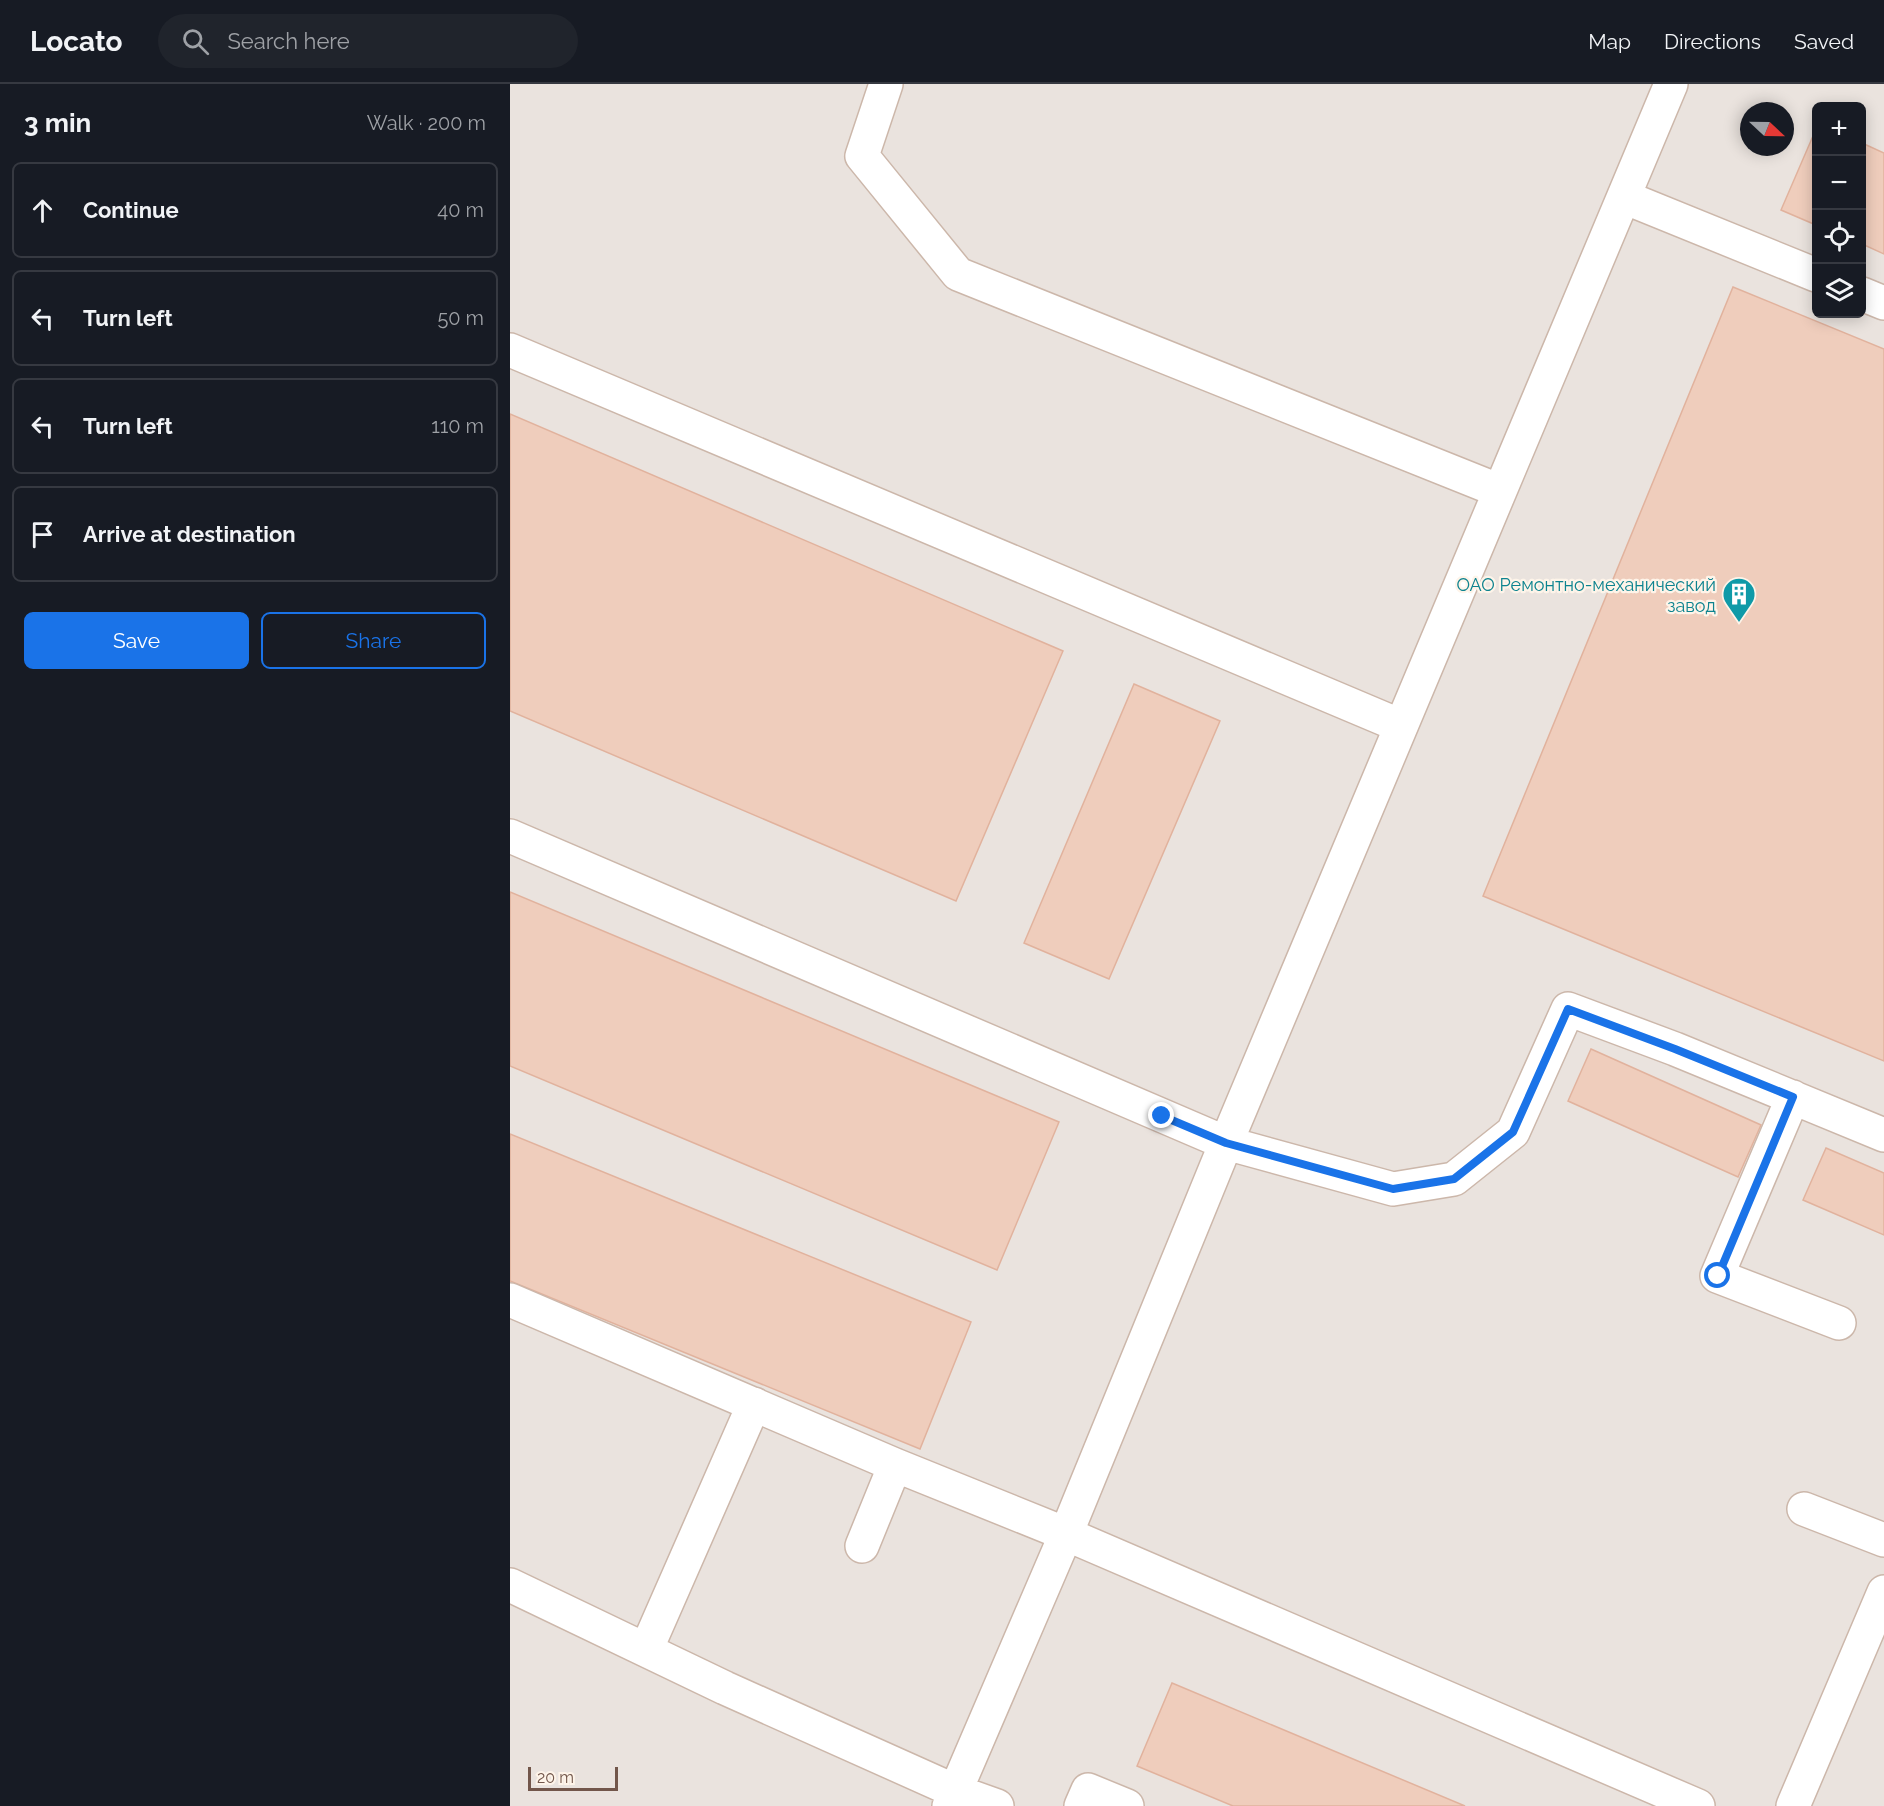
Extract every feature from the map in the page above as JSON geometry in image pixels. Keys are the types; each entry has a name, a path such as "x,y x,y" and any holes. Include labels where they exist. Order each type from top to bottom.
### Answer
{"lane":[{"path":"886,84 862,156 958,274 1500,491"},
{"path":"952,1798 1066,1534 1226,1143 1671,84"},
{"path":"1624,196 1812,273"},
{"path":"1866,296 1884,303"},
{"path":"510,350 1401,726"},
{"path":"510,836 1226,1143 1393,1189 1454,1179 1513,1132 1568,1009 1675,1049 1884,1134"},
{"path":"1793,1097 1718,1276 1839,1323"},
{"path":"510,1300 895,1465 1066,1534 1698,1806"},
{"path":"646,1650 754,1404"},
{"path":"862,1546 895,1465"},
{"path":"1804,1509 1884,1540"},
{"path":"510,1585 952,1798 997,1806"},
{"path":"1793,1806 1884,1592"},
{"path":"1081,1806 1088,1790 1127,1806"}],"shaded area":[{"path":"510,84 1884,84 1884,1806 510,1806"}],"building":[{"path":"1812,138 1812,223 1781,210"},
{"path":"1866,145 1884,153 1884,254 1866,246"},
{"name":"ОАО Ремонтно-механический завод","path":"1733,287 1884,349 1884,1061 1483,896"},
{"path":"510,414 1063,651 956,901 510,711"},
{"path":"1134,684 1220,721 1109,979 1024,943"},
{"path":"510,892 1059,1122 997,1270 510,1066"},
{"path":"1591,1049 1761,1125 1738,1177 1568,1101"},
{"path":"510,1134 971,1322 920,1449 510,1281"},
{"path":"1826,1148 1884,1173 1884,1235 1803,1200"},
{"path":"1172,1683 1465,1806 1233,1806 1137,1766"}],"place":[{"name":"ОАО Ремонтно-механический завод","path":"1739,623"}],"route":[{"path":"1162,1116 1226,1143 1393,1189 1454,1179 1513,1132 1568,1009 1793,1097 1718,1276"}]}
